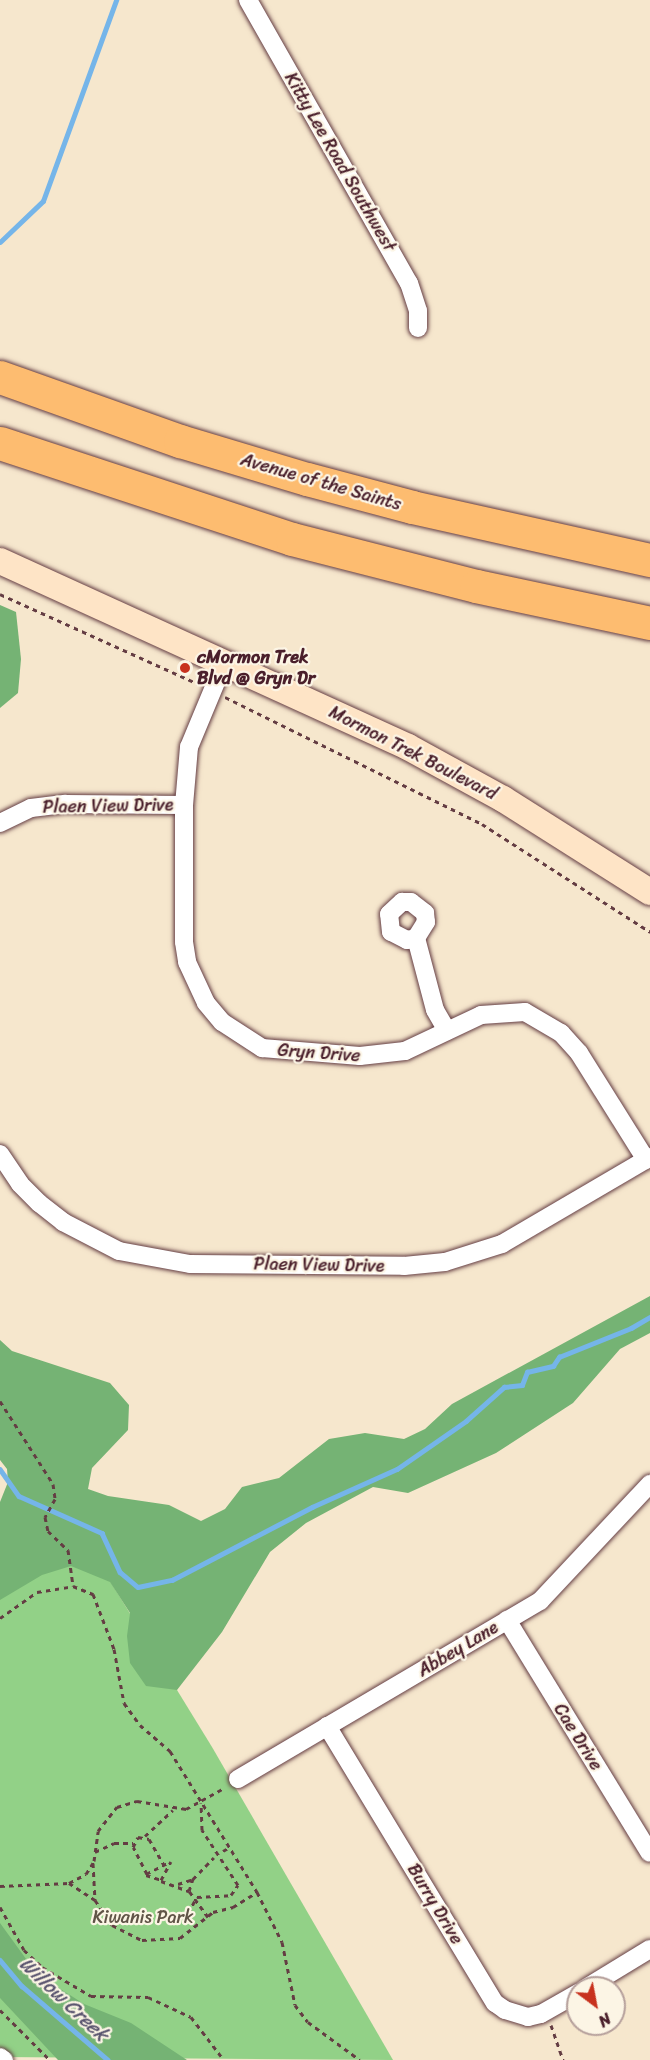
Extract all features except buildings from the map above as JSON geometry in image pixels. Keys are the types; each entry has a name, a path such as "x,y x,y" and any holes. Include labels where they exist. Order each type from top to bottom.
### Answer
{"highway":[{"name":"Avenue of the Saints","path":"0,377 159,434 307,479 412,507 650,560"},
{"path":"0,443 303,542 476,586 650,623"}],"main road":[{"name":"Mormon Trek Boulevard","path":"0,561 408,747 503,799 650,892"}],"street":[{"name":"Kitty Lee Road Southwest","path":"248,0 409,284 418,311 418,328"},
{"name":"Gryn Drive","path":"224,663 189,747 184,805 188,962 206,1003 222,1022 262,1048 348,1056 405,1051 481,1015 504,1011 525,1012 545,1020 579,1053 648,1159"},
{"name":"Plaen View Drive","path":"0,823 31,808 66,804 184,805"},
{"path":"416,938 435,1010 447,1032"},
{"name":"Plaen View Drive","path":"0,1154 20,1184 55,1216 119,1251 190,1264 404,1266 445,1262 502,1244 648,1159"},
{"name":"Abbey Lane","path":"238,1779 507,1620 556,1587 650,1484"},
{"name":"Cae Drive","path":"507,1620 650,1853"},
{"name":"Burry Drive","path":"327,1726 495,2003 516,2015 534,2015 552,2009 566,2000"},
{"path":"606,1976 650,1949"},
{"path":"0,2057 4,2060"}],"path":[{"path":"0,594 212,690 482,824 650,932"},
{"path":"0,1401 53,1484 55,1499 45,1517 48,1531 68,1550 73,1586"},
{"path":"0,1618 38,1592 73,1586 93,1594 105,1617 124,1703 140,1725 170,1751 257,1892 282,1942 295,2005 308,2022 360,2060"},
{"path":"94,1853 114,1843 133,1843 145,1836 173,1810 201,1802 238,1779"},
{"path":"95,1900 93,1861 98,1831 117,1807 137,1801 173,1810"},
{"path":"188,1913 193,1901 204,1895 231,1895 238,1885 202,1830 201,1802"},
{"path":"145,1836 164,1865"},
{"path":"133,1843 147,1874 178,1884 189,1892 193,1901 208,1917"},
{"path":"223,1851 230,1847"},
{"path":"189,1892 193,1879 214,1857"},
{"path":"0,1886 69,1883 86,1874 93,1861"},
{"path":"147,1874 171,1861 161,1880"},
{"path":"178,1884 193,1879"},
{"path":"69,1883 95,1900 112,1925 142,1940 180,1938 208,1917 257,1892"},
{"path":"0,1908 24,1950 42,1967 91,1996 148,1997 191,2017 224,2060"},
{"path":"552,2009 549,2019 563,2060"},
{"path":"0,2010 50,2060"}],"green space":[{"path":"0,605 16,612 21,659 18,693 0,708"},
{"path":"650,1296 650,1333 620,1349 573,1403 496,1453 408,1493 373,1487 306,1523 270,1552 222,1632 177,1690 146,1686 130,1663 127,1636 130,1613 110,1582 71,1566 42,1575 0,1600 0,1502 8,1482 7,1469 0,1460 0,1340 12,1351 110,1383 129,1405 128,1430 92,1468 88,1489 108,1496 169,1505 201,1521 225,1509 242,1487 279,1478 329,1439 365,1433 404,1439 425,1429 452,1404"},
{"name":"Kiwanis Park","path":"83,1537 212,1747 393,2060 0,2057 0,1588"},
{"path":"0,1923 29,1963 59,1988 84,2004 131,2023 187,2060 58,2060 0,1998"}],"waterway":[{"path":"0,242 43,201 116,0"},
{"path":"0,1469 19,1496 102,1533 120,1572 138,1587 172,1580 312,1507 397,1469 466,1421 504,1387 522,1385 527,1372 553,1366 559,1357 631,1328 650,1317"},
{"name":"Willow Creek","path":"0,1960 22,1986 108,2060"}],"place":[{"name":"cMormon Trek Blvd @ Gryn Dr","path":"185,668"}]}
